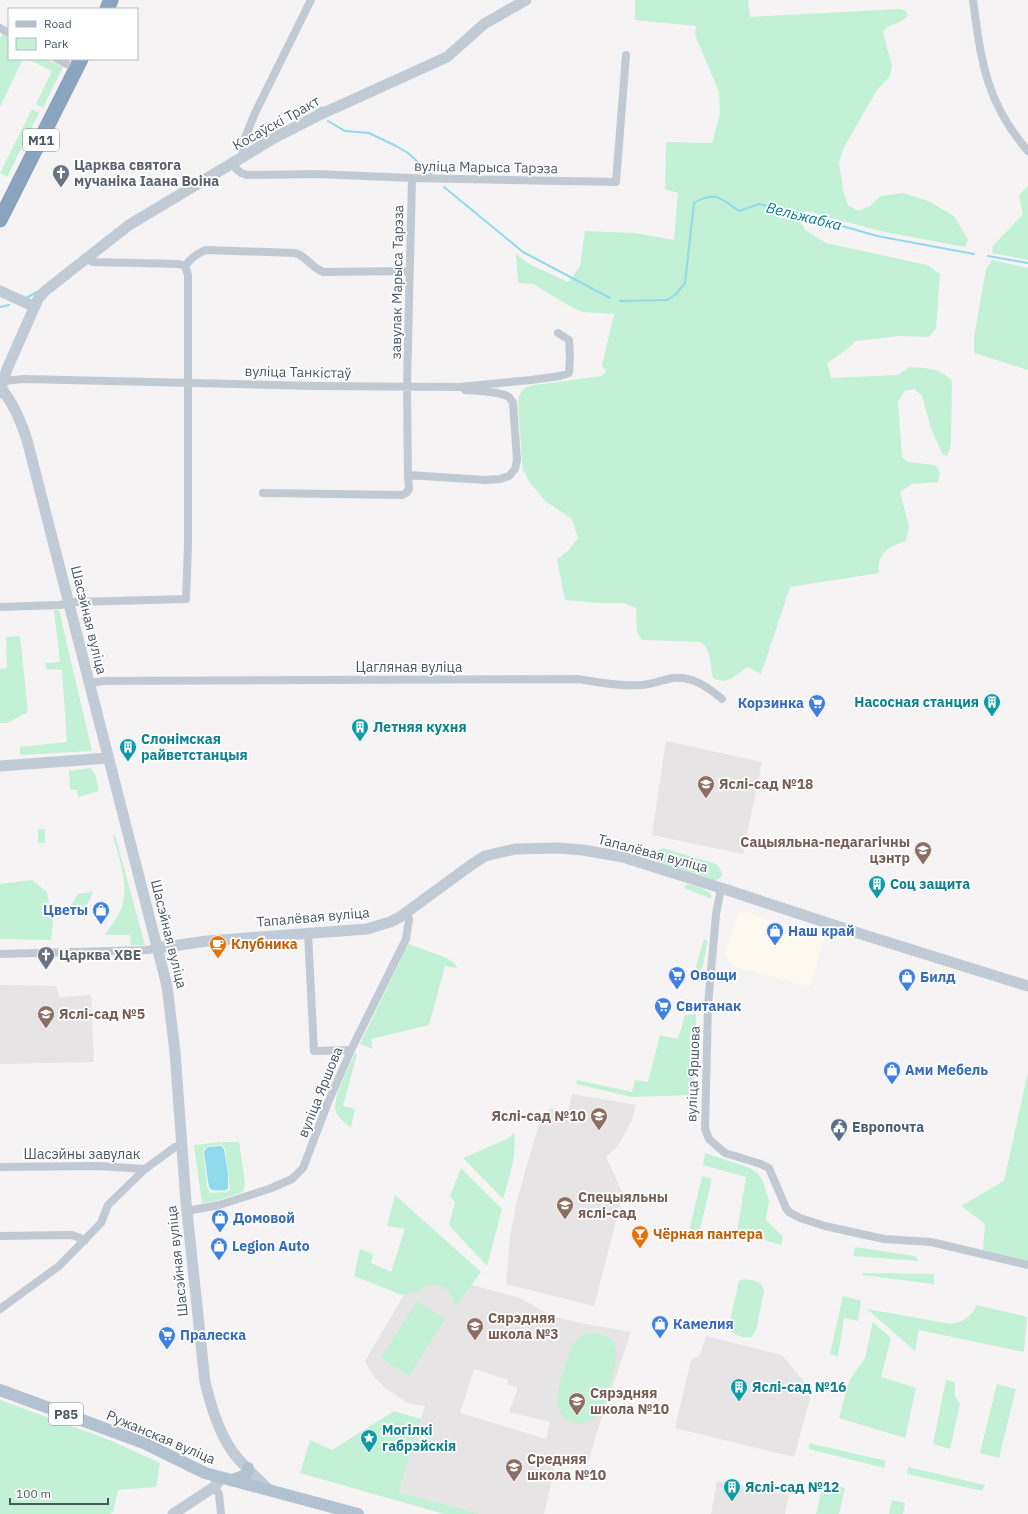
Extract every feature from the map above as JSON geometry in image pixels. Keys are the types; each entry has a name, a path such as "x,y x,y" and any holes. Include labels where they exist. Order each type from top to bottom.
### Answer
{"highway":[{"name":"М11","path":"0,220 79,64"}],"main road":[{"name":"Косаўскі Тракт","path":"0,400 1,386 33,306 38,299 45,291 129,225 276,137 317,116 447,57 484,24 526,0"},
{"path":"0,290 33,306"},
{"name":"Шасэйная вуліца","path":"1,386 21,422 27,440 158,948 170,1009 187,1211 205,1382 211,1407 221,1431 232,1450 268,1489"},
{"path":"0,766 108,758"},
{"name":"Тапалёвая вуліца","path":"158,948 207,941 367,929 390,922 485,856 515,849 558,848 605,853 623,857 1028,986"},
{"name":"Ружанская вуліца","path":"0,1390 144,1443 222,1482 268,1489"},
{"path":"173,1514 222,1482 244,1476 248,1468"},
{"name":"Р85","path":"268,1489 358,1514"}],"street":[{"path":"244,157 242,145 255,113 311,0"},
{"path":"973,0 980,54 988,83 1004,120 1028,151"},
{"name":"вуліца Марыса Тарэза","path":"231,164 241,173 247,175 317,174 412,178 616,182 626,55"},
{"path":"61,60 79,64"},
{"name":"завулак Марыса Тарэза","path":"408,386 412,178"},
{"path":"185,266 198,253 206,250 301,254 318,271 324,272 410,271"},
{"path":"87,258 92,262 179,264 185,266"},
{"path":"0,607 69,604 76,602 186,599 188,545 188,275 185,266"},
{"name":"вуліца Танкістаў","path":"1,386 24,379 315,386 459,387 538,380 569,373 569,340 558,333"},
{"path":"263,493 402,495 406,493 408,489 408,386"},
{"name":"вуліца Танкістаў","path":"408,474 485,480 500,479 508,476 515,469 517,460 513,403 510,398 506,395 462,390 459,387"},
{"name":"Цагляная вуліца","path":"89,683 578,680 642,685 672,678 685,678 708,687 722,699"},
{"name":"вуліца Яршова","path":"721,888 716,914 708,1006 704,1129 709,1139 725,1153 761,1164 769,1168 786,1208 789,1212 800,1218 825,1226 884,1239 931,1242 1028,1265"},
{"name":"вуліца Яршова","path":"187,1211 219,1205 269,1189 292,1179 303,1168 327,1105 351,1050 406,939 409,919 406,912"},
{"path":"308,934 314,1051 351,1050"},
{"path":"0,954 147,950 158,948"},
{"name":"Шасэйны завулак","path":"0,1167 98,1166 145,1169 175,1147 182,1146"},
{"path":"0,1309 59,1266 101,1223 108,1205 145,1169"},
{"path":"0,1236 72,1235 85,1240"},
{"path":"222,1482 219,1494 222,1514"}],"shaded area":[{"name":"Яслі-сад №18","path":"666,741 762,762 743,854 652,835"},
{"name":"Наш край","path":"740,910 825,937 810,987 735,967 724,954"},
{"name":"Яслі-сад №5","path":"0,985 56,986 59,997 91,995 94,1062 0,1064"},
{"name":"Спецыяльны яслі-сад","path":"572,1094 636,1105 632,1120 622,1139 616,1148 606,1157 623,1194 594,1306 506,1284 510,1238 517,1200 541,1117 550,1108 568,1112"},
{"path":"434,1275 520,1298 552,1316 580,1323 631,1332 588,1463 557,1457 544,1514 481,1514 399,1492 425,1406 408,1403 385,1388 374,1377 365,1361 408,1288","holes":["474,1369 508,1380 507,1384 518,1388 509,1412 550,1422 546,1439 460,1413"]},
{"path":"706,1336 782,1355 812,1391 794,1457 675,1428 691,1360 700,1355"},
{"path":"717,1481 789,1495 785,1514 711,1514"}],"green space":[{"path":"635,0 748,0 750,17 900,9 905,11 908,15 902,21 890,26 883,32 892,66 890,76 877,90 843,149 839,162 843,190 848,205 858,211 870,206 881,196 903,193 928,201 954,216 968,240 965,247 880,231 806,211 801,222 805,230 826,243 927,265 940,274 936,328 929,337 899,336 856,341 827,363 831,378 898,375 909,367 943,373 952,381 951,445 947,456 942,454 931,428 922,396 915,389 904,391 898,402 902,457 908,462 935,465 940,472 938,482 912,484 900,492 909,527 906,541 885,551 880,560 879,573 790,587 761,674 748,667 732,678 724,681 713,678 709,654 701,642 642,640 637,632 636,608 624,603 598,603 565,600 557,559 568,551 578,538 572,519 545,501 531,484 523,470 518,401 521,391 534,385 602,376 606,371 602,366 614,314 583,312 575,309 533,284 518,283 516,254 529,264 568,282 580,267 585,231 635,233 674,240 678,193 665,189 666,142 712,143 720,114 719,92 695,35 696,26 635,20"},
{"path":"4,32 8,34 8,60 23,60 0,107 0,39"},
{"path":"29,60 47,60 63,67 43,108 36,104 52,71"},
{"path":"32,109 39,113 7,177 0,173"},
{"path":"1028,186 1028,260 992,253 993,246 1023,214 1019,195"},
{"path":"992,260 1028,268 1028,370 974,353 974,338 986,269"},
{"path":"54,610 59,610 92,751 20,755 20,747 67,742 62,670 46,669 45,663 60,662"},
{"path":"20,636 28,712 7,723 0,723 0,669 7,668 6,637"},
{"path":"90,768 95,774 99,791 78,797 77,790 70,789 69,771"},
{"path":"38,829 45,829 45,843 38,843"},
{"path":"115,835 145,945 131,945 130,935 105,935 121,909 124,891 123,872 113,836"},
{"path":"663,848 716,864 721,870 722,876 717,880 710,880 664,865 657,861 655,857 657,850"},
{"path":"32,880 47,892 53,922 51,940 0,939 0,884"},
{"path":"687,884 701,888 710,893 712,899 684,888"},
{"path":"93,892 86,907 68,910 78,894"},
{"path":"704,939 708,941 702,969 699,974 694,973"},
{"path":"408,944 447,958 456,965 457,968 445,966 429,1025 371,1039 373,1049 360,1044"},
{"path":"696,1014 693,1095 632,1097 576,1084 577,1080 632,1092 635,1080 648,1082 660,1035 678,1039 685,1015"},
{"path":"355,1053 357,1054 343,1106 355,1109 351,1128 339,1116 335,1107 338,1091"},
{"path":"1028,1072 1028,1261 983,1250 985,1224 961,1206 1004,1181"},
{"path":"514,1133 515,1141 513,1158 503,1199 463,1158 507,1139"},
{"path":"221,1142 221,1145 208,1146 203,1150 207,1186 210,1193 228,1192 230,1189 225,1148 222,1146 222,1142 239,1142 245,1183 243,1192 219,1200 202,1203 194,1145"},
{"path":"705,1153 750,1168 758,1174 763,1181 769,1201 766,1220 783,1237 781,1245 737,1232 746,1177 703,1165"},
{"path":"461,1168 502,1209 487,1266 449,1225 455,1202 450,1196"},
{"path":"702,1176 712,1179 699,1233 689,1231"},
{"path":"395,1195 481,1272 456,1306 451,1295 445,1288 437,1284 426,1286 418,1291 402,1295 354,1276 360,1249 373,1254 371,1263 391,1272 405,1229 387,1226"},
{"path":"855,1247 915,1256 919,1261 853,1256"},
{"path":"863,1273 934,1274 934,1284 862,1275"},
{"path":"744,1279 759,1283 763,1287 764,1291 756,1330 752,1337 739,1336 728,1329 739,1281"},
{"path":"843,1296 861,1301 858,1321 844,1318 838,1356 830,1354"},
{"path":"417,1301 445,1319 409,1376 381,1358"},
{"path":"977,1305 1027,1317 1024,1352 919,1330 915,1351 867,1309 951,1324 966,1318 972,1313"},
{"path":"873,1322 891,1338 881,1377 916,1388 905,1438 839,1418 849,1381 865,1358"},
{"path":"591,1333 603,1335 610,1339 615,1345 616,1361 602,1411 595,1419 588,1422 575,1423 569,1421 559,1411 557,1404 558,1392 565,1364 573,1344 581,1336"},
{"path":"946,1380 955,1382 955,1396 960,1404 950,1449 933,1444"},
{"path":"997,1384 1016,1389 999,1458 980,1453"},
{"path":"0,1400 107,1439 160,1463 156,1487 118,1490 113,1512 109,1514 0,1514"},
{"name":"Могілкі габрэйскія","path":"394,1411 421,1419 399,1492 481,1514 444,1514 300,1473 310,1440 332,1450"},
{"path":"809,1443 886,1461 884,1468 809,1449"},
{"path":"908,1467 985,1485 982,1491 907,1474"},
{"path":"823,1483 845,1488 839,1514 816,1514"},
{"path":"892,1500 905,1503 903,1514 889,1514"}],"water":[{"path":"221,1146 224,1149 228,1174 228,1189 210,1189 204,1151 208,1147"}],"waterway":[{"name":"Вельжабка","path":"316,111 322,107"},
{"name":"Вельжабка","path":"328,121 345,131 369,133 396,146 408,153 432,175"},
{"name":"Вельжабка","path":"444,187 523,252 610,298"},
{"name":"Вельжабка","path":"620,301 667,300 676,294 685,283 694,203 707,197 723,200 739,211 759,204 783,209 877,236 974,254"},
{"name":"Вельжабка","path":"988,256 1028,263"},
{"name":"Вельжабка","path":"26,298 39,291"},
{"name":"Вельжабка","path":"0,307 9,305"}],"place":[{"name":"Царква святога мучаніка Іаана Воіна","path":"61,188"},
{"name":"Насосная станция","path":"992,717"},
{"name":"Корзинка","path":"817,718"},
{"name":"Летняя кухня","path":"360,742"},
{"name":"Слонімская райветстанцыя","path":"128,762"},
{"name":"Яслі-сад №18","path":"706,799"},
{"name":"Сацыяльна-педагагічны цэнтр","path":"923,865"},
{"name":"Соц защита","path":"877,899"},
{"name":"Цветы","path":"101,925"},
{"name":"Наш край","path":"775,946"},
{"name":"Клубника","path":"218,959"},
{"name":"Царква ХВЕ","path":"46,970"},
{"name":"Овощи","path":"677,990"},
{"name":"Билд","path":"907,992"},
{"name":"Свитанак","path":"663,1021"},
{"name":"Яслі-сад №5","path":"46,1029"},
{"name":"Ами Мебель","path":"892,1085"},
{"name":"Яслі-сад №10","path":"599,1131"},
{"name":"Европочта","path":"839,1142"},
{"name":"Спецыяльны яслі-сад","path":"565,1220"},
{"name":"Домовой","path":"220,1233"},
{"name":"Чёрная пантера","path":"640,1249"},
{"name":"Legion Auto","path":"219,1261"},
{"name":"Камелия","path":"660,1339"},
{"name":"Сярэдняя школа №3","path":"475,1341"},
{"name":"Пралеска","path":"167,1350"},
{"name":"Яслі-сад №16","path":"739,1402"},
{"name":"Сярэдняя школа №10","path":"577,1416"},
{"name":"Могілкі габрэйскія","path":"369,1453"},
{"name":"Средняя школа №10","path":"514,1482"},
{"name":"Яслі-сад №12","path":"732,1502"}]}
